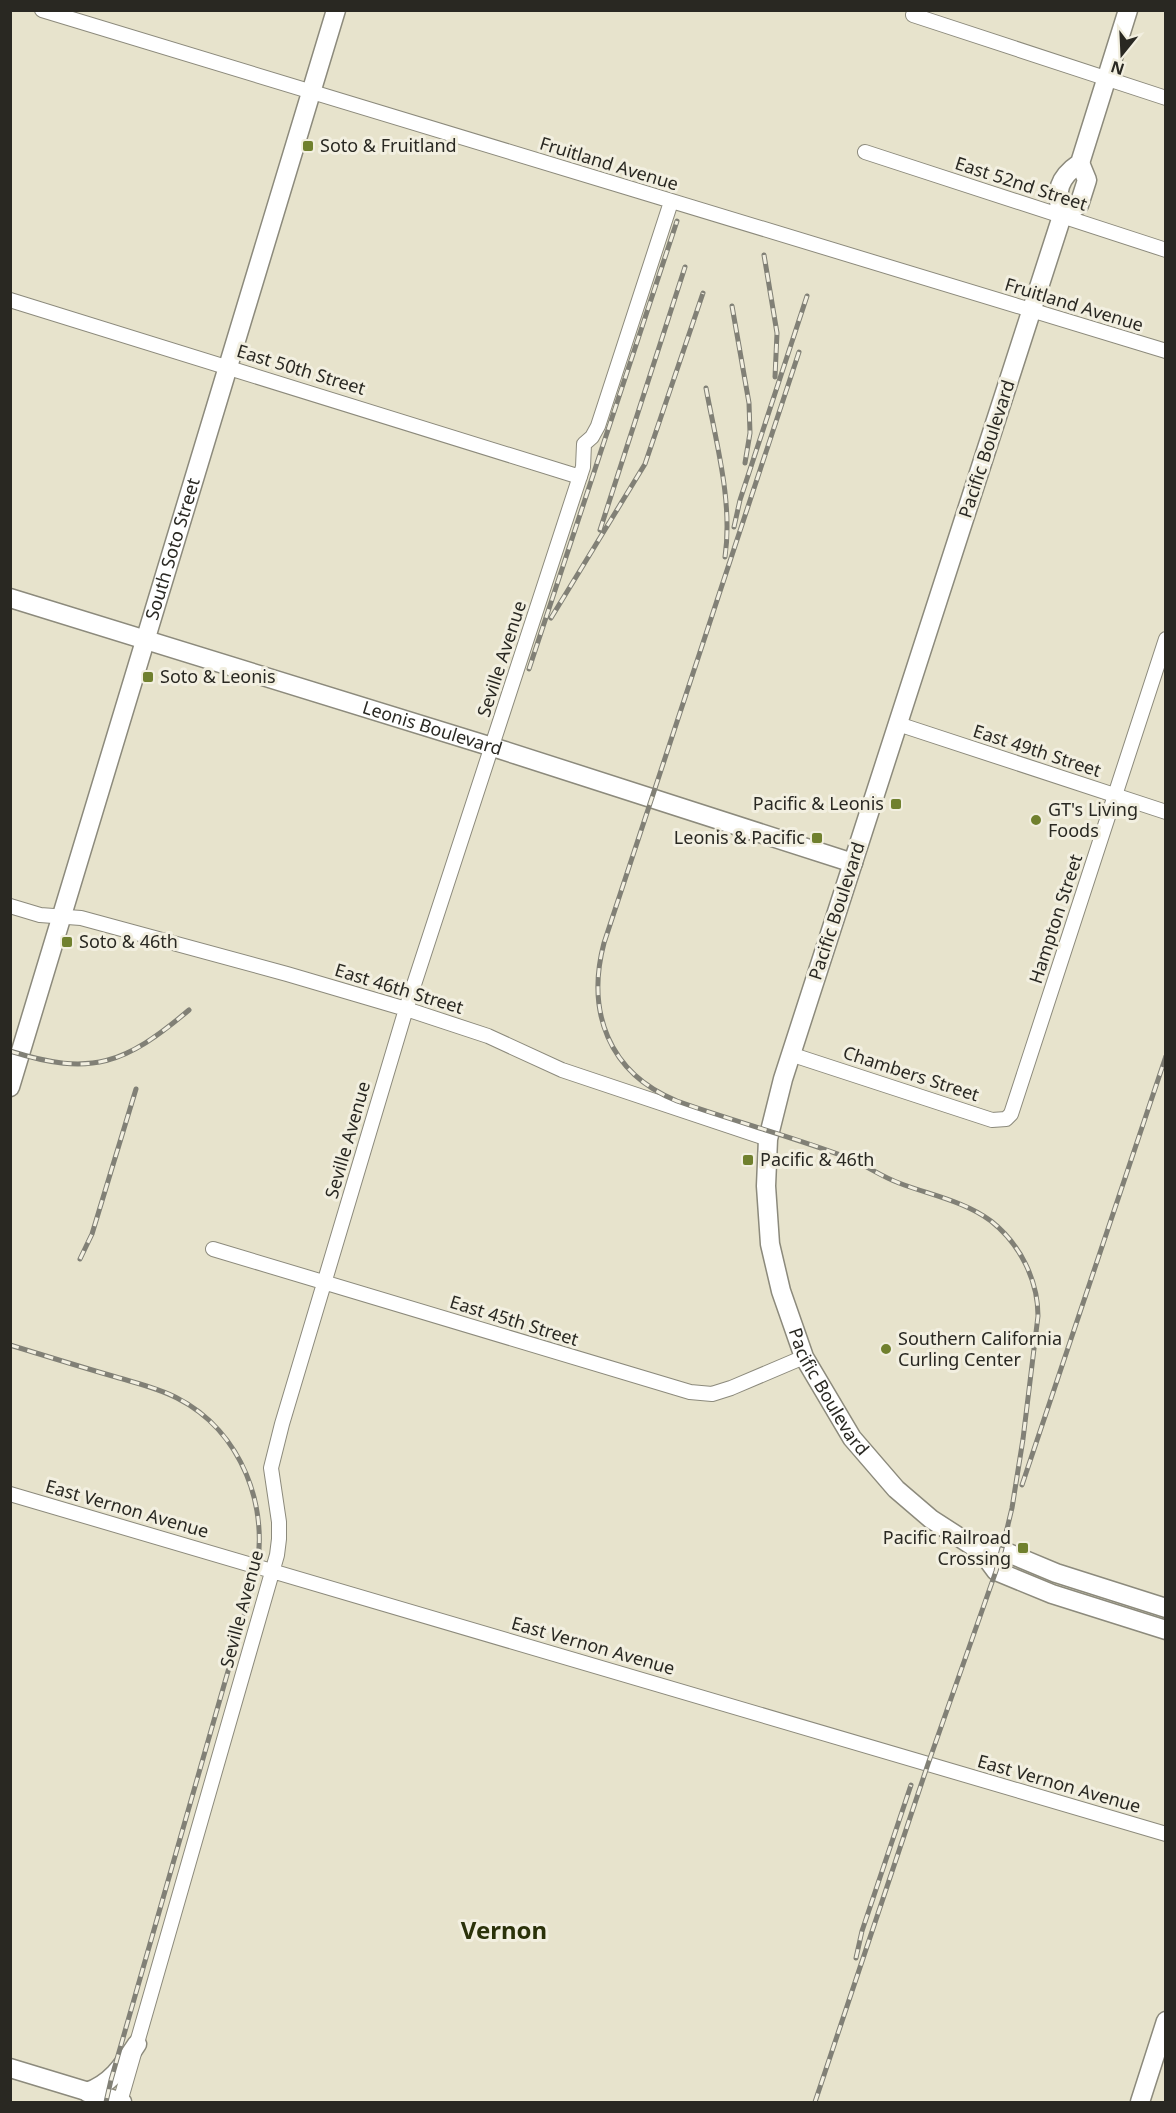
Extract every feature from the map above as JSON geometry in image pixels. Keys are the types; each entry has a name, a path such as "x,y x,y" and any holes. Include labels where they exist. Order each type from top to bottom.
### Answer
{"main road":[{"name":"South Soto Street","path":"10,1088 336,10"},
{"name":"Pacific Boulevard","path":"1128,10 1080,163 1065,173 1057,198 1062,216 790,1054 768,1138 766,1186 770,1244 781,1291 804,1357 841,1421 896,1490 931,1519 982,1552 996,1571 1020,1582 1166,1630"},
{"name":"Leonis Boulevard","path":"10,598 146,638 493,747 853,863"},
{"name":"Pacific Boulevard","path":"982,1552 1001,1551 1056,1574 1166,1608"},
{"path":"1140,2103 1166,2021"},
{"path":"87,2092 102,2086 115,2076 137,2044"},
{"path":"10,2068 121,2102"}],"street":[{"name":"Fruitland Avenue","path":"42,10 1166,351"},
{"path":"913,15 1166,98"},
{"name":"East 52nd Street","path":"865,152 1166,250"},
{"name":"Seville Avenue","path":"121,2102 273,1570 279,1533 271,1462 406,1009 584,467 584,444 592,437 598,426 671,202"},
{"name":"East 50th Street","path":"10,300 580,477"},
{"name":"Hampton Street","path":"1014,1107 1166,639"},
{"name":"East 49th Street","path":"898,724 1166,812"},
{"name":"East 46th Street","path":"10,906 40,915 81,918 318,982 488,1036 562,1070 768,1138"},
{"name":"Chambers Street","path":"790,1054 993,1120 1006,1119 1014,1107"},
{"name":"East 45th Street","path":"213,1249 690,1392 712,1394 804,1357"},
{"name":"East Vernon Avenue","path":"10,1494 1166,1834"}],"shaded area":[{"path":"11,11 1165,11 1165,2102 11,2102"}],"railway":[{"path":"529,669 677,221"},
{"path":"764,255 777,333 775,377"},
{"path":"600,530 685,267"},
{"path":"551,618 645,464 703,293"},
{"path":"734,527 740,500 807,296"},
{"path":"732,306 749,403 750,433 745,463"},
{"path":"799,352 604,943 599,968 598,992 601,1015 608,1037 619,1057 634,1074 653,1089 677,1101 846,1157 892,1180 970,1208 991,1221 1011,1240 1031,1276 1038,1316 1023,1439 1006,1533"},
{"path":"706,388 725,493 727,515 725,557"},
{"path":"10,1051 64,1063 86,1064 106,1060 126,1054 146,1043 189,1010"},
{"path":"1022,1485 1166,1056"},
{"path":"80,1259 92,1234 136,1089"},
{"path":"10,1345 155,1389 177,1398 200,1412 219,1430 234,1451 246,1474 259,1525 259,1551 255,1577 106,2102"},
{"path":"815,2102 928,1764 996,1571 1008,1525"},
{"path":"856,1958 862,1931 911,1785"}],"place":[{"name":"Soto & Fruitland","path":"308,146"},
{"name":"Soto & Leonis","path":"148,677"},
{"name":"Pacific & Leonis","path":"896,804"},
{"name":"GT's Living Foods","path":"1036,820"},
{"name":"Leonis & Pacific","path":"817,838"},
{"name":"Soto & 46th","path":"67,942"},
{"name":"Pacific & 46th","path":"748,1160"},
{"name":"Southern California Curling Center","path":"886,1349"},
{"name":"Pacific Railroad Crossing","path":"1023,1548"}],"district":[{"name":"Vernon","path":"504,1931"}]}
